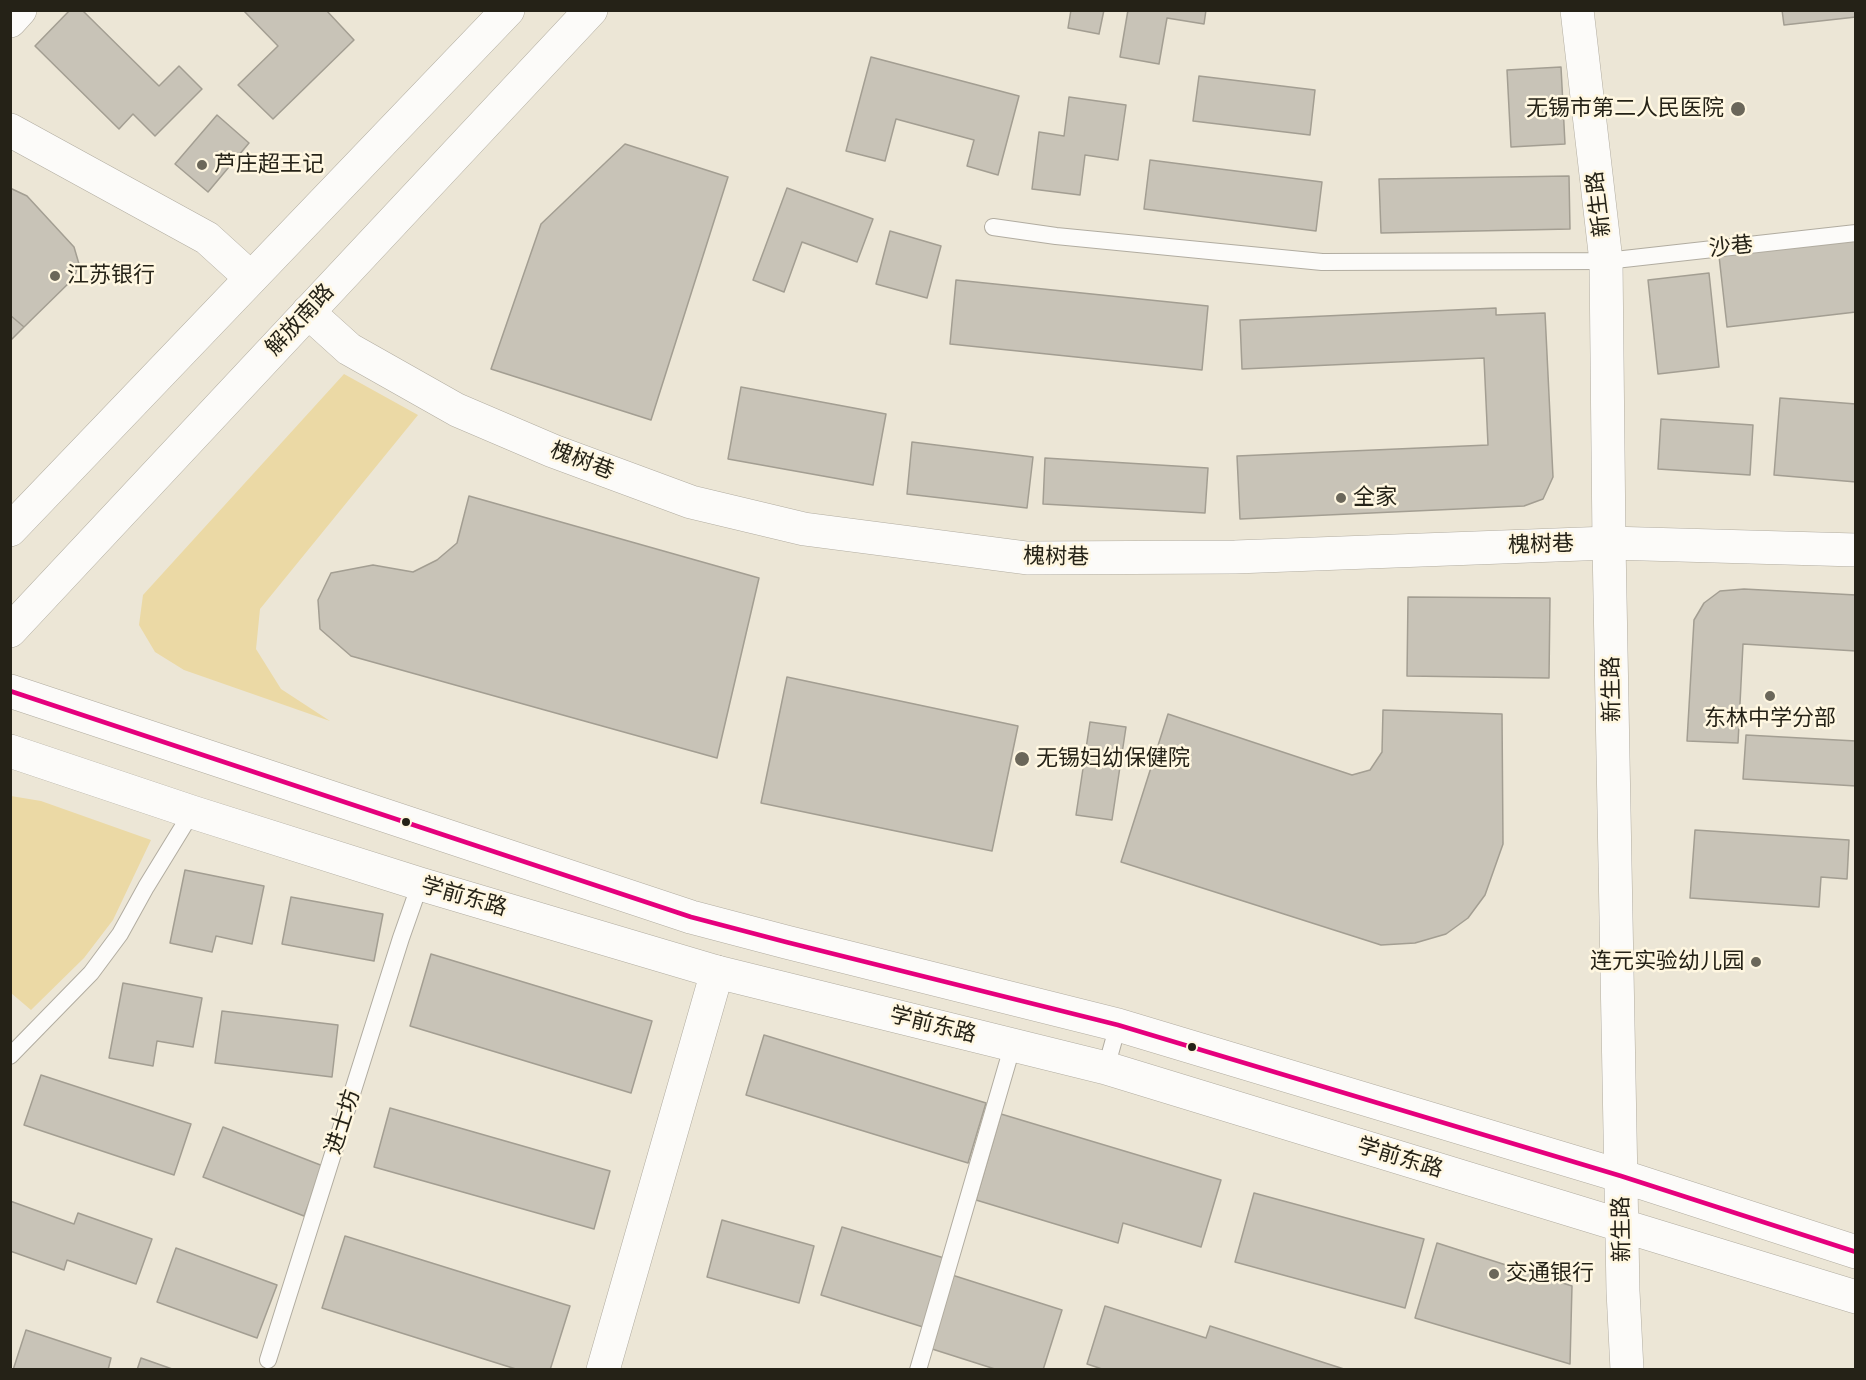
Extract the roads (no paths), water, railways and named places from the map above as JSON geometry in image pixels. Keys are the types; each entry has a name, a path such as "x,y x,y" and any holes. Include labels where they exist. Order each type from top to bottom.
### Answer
{"main road":[{"path":"10,21 20,10"},
{"name":"解放南路","path":"10,631 591,10"},
{"name":"新生路","path":"1576,10 1606,261 1623,1291 1627,1370"},
{"path":"10,530 503,12"},
{"path":"10,130 207,238 251,278"},
{"name":"槐树巷","path":"308,312 349,349 457,410 553,451 691,502 804,529 1027,558 1235,558 1609,543 1856,550"},
{"name":"学前东路","path":"10,691 691,917 1118,1025 1621,1176 1856,1252"},
{"name":"学前东路","path":"10,751 192,812 420,884 717,972 1106,1068 1856,1297"},
{"path":"603,1370 717,972"}],"lane":[{"name":"沙巷","path":"993,227 1056,236 1322,262 1606,261 1856,233"},
{"path":"10,1056 91,973 120,934 192,812"},
{"name":"进士坊","path":"268,1360 420,884"},
{"path":"1106,1068 1118,1025"},
{"path":"918,1370 1013,1044"}],"place":[{"name":"无锡市第二人民医院","path":"1738,109"},
{"name":"芦庄超王记","path":"202,165"},
{"name":"江苏银行","path":"55,276"},
{"name":"全家","path":"1341,498"},
{"name":"东林中学分部","path":"1770,696"},
{"name":"无锡妇幼保健院","path":"1022,759"},
{"name":"连元实验幼儿园","path":"1756,962"},
{"name":"交通银行","path":"1494,1274"}]}
